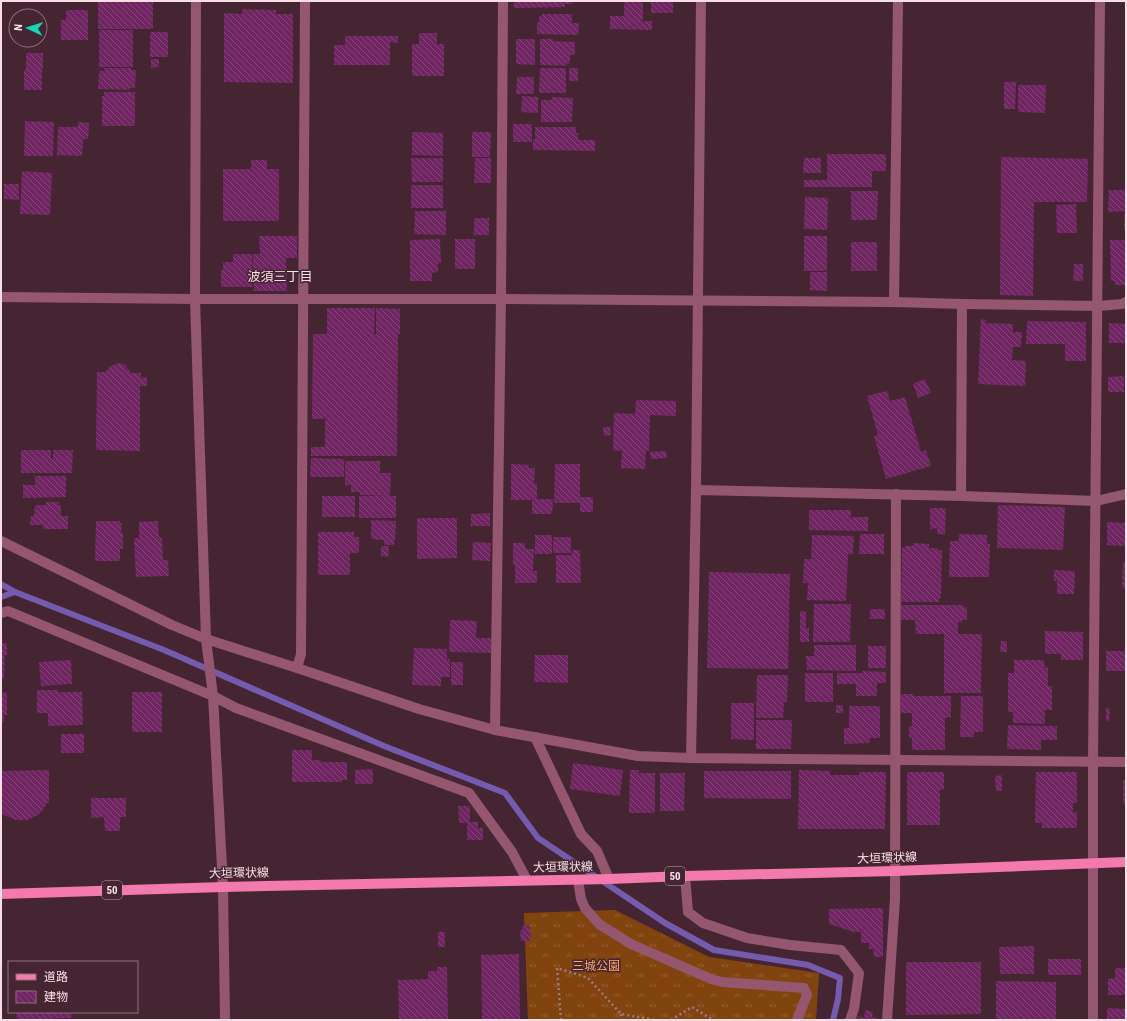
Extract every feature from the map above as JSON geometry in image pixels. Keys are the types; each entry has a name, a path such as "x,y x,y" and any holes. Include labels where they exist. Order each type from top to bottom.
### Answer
{"main road":[{"name":"大垣環状線","path":"1,894 223,886 578,880 895,871 1126,862"}],"street":[{"path":"196,1 195,299 206,639 213,696 223,886 225,1020"},
{"path":"298,668 301,654 305,1"},
{"path":"495,730 501,299 503,1"},
{"path":"691,758 699,301 701,1"},
{"path":"894,302 898,1"},
{"path":"1094,1020 1093,762 1100,1"},
{"path":"1,297 894,302 1098,306 1122,304 1126,302"},
{"path":"961,496 962,304"},
{"path":"696,490 1096,500 1126,494"},
{"path":"887,1020 895,899 894,759 896,494"},
{"path":"1,541 172,625 206,639 419,709 495,730 638,756 691,758 1126,762"},
{"path":"3,611 213,696 236,708 469,793 512,852 527,880"},
{"path":"535,737 582,834 597,852 609,879"},
{"path":"685,876 688,912 703,923 747,938 841,950 859,973 854,1009 850,1020"},
{"path":"578,880 581,899 585,908 599,924 631,944 711,979 722,982 804,988 807,995 797,1020"}],"path":[{"path":"561,1020 557,968 588,978 620,1014 622,1020"},
{"path":"670,1020 692,1007 713,1020"},
{"path":"620,1014 655,1020"}],"green space":[{"name":"三城公園","path":"615,910 709,957 819,973 816,1020 528,1020 524,913"}],"building":[{"path":"514,1 572,1 572,4 565,4 565,7 514,8"},
{"path":"624,1 643,1 643,21 652,21 652,30 610,29 610,16 624,16"},
{"path":"651,1 673,1 673,13 651,13"},
{"path":"98,2 153,2 153,29 98,29"},
{"path":"242,9 276,10 276,14 293,14 293,83 224,82 224,13 242,14"},
{"path":"66,10 88,10 88,40 61,40 61,20 66,20"},
{"path":"542,14 572,14 572,23 579,23 578,35 537,34 537,22 539,22 539,16 542,16"},
{"path":"99,30 133,30 133,67 99,67"},
{"path":"150,32 168,32 168,57 150,57"},
{"path":"419,33 437,33 437,44 444,44 444,76 412,76 412,44 419,44"},
{"path":"345,36 398,36 398,43 390,42 390,65 334,65 334,45 345,45"},
{"path":"516,39 535,39 535,65 516,64"},
{"path":"540,39 575,42 575,55 570,55 570,64 567,63 567,66 540,65"},
{"path":"26,53 43,53 42,90 24,90"},
{"path":"151,59 159,59 159,67 151,68"},
{"path":"104,68 131,68 131,70 136,70 135,88 130,88 130,90 98,89 99,71 105,71"},
{"path":"540,68 566,68 566,93 539,93"},
{"path":"569,68 578,68 578,81 569,81"},
{"path":"517,77 534,77 534,94 516,94"},
{"path":"1004,82 1016,82 1015,109 1004,109"},
{"path":"1018,85 1046,85 1045,113 1018,112"},
{"path":"104,92 135,92 135,126 102,126 102,96 104,96"},
{"path":"522,96 538,97 538,113 521,112"},
{"path":"552,97 573,98 572,122 541,122 541,100 552,100"},
{"path":"25,121 54,122 53,156 24,156"},
{"path":"78,122 89,123 88,139 83,139 82,156 57,155 58,127 78,127"},
{"path":"513,124 532,124 532,142 513,142"},
{"path":"535,127 576,127 578,140 595,140 595,151 533,150"},
{"path":"412,132 443,133 443,156 412,155"},
{"path":"472,132 491,132 490,157 472,157"},
{"path":"827,154 886,154 886,171 872,171 872,187 827,187"},
{"path":"1001,157 1088,159 1087,202 1034,202 1033,296 1000,295"},
{"path":"411,158 443,158 443,182 412,182"},
{"path":"475,158 491,158 491,183 474,183"},
{"path":"804,158 821,158 821,173 803,173"},
{"path":"251,160 267,160 267,169 279,169 279,221 223,221 223,169 251,169"},
{"path":"22,171 52,173 50,215 20,214"},
{"path":"804,180 827,180 827,187 804,187"},
{"path":"4,184 19,184 19,200 4,199"},
{"path":"411,185 443,185 443,208 411,208"},
{"path":"1109,190 1126,190 1126,211 1108,212"},
{"path":"851,191 878,191 877,220 851,220"},
{"path":"805,197 828,198 827,230 804,229"},
{"path":"1076,204 1077,233 1057,233 1056,205"},
{"path":"415,211 446,211 446,235 414,234"},
{"path":"1126,213 1126,230 1124,230 1124,214"},
{"path":"474,218 489,218 489,235 474,235"},
{"path":"259,236 297,236 297,258 286,258 287,291 254,291 253,254 260,254"},
{"path":"804,236 827,236 827,271 804,271"},
{"path":"440,239 441,263 438,263 438,272 432,273 432,281 410,281 410,240"},
{"path":"455,239 475,239 475,269 455,269"},
{"path":"1110,240 1126,240 1126,285 1115,285 1115,281 1111,281"},
{"path":"851,242 877,242 877,271 851,271"},
{"path":"233,254 252,254 253,287 221,287 221,270 223,270 223,262 233,262"},
{"path":"1074,264 1083,264 1083,281 1073,281"},
{"path":"810,272 827,272 827,291 810,290"},
{"path":"327,308 375,308 374,334 376,334 376,308 400,309 400,334 398,334 397,456 311,456 311,447 325,447 325,419 312,419 313,334 327,334"},
{"path":"981,319 986,320 986,323 1013,324 1013,332 1022,332 1021,347 1013,347 1012,360 1026,361 1025,386 978,384"},
{"path":"1027,321 1086,322 1086,361 1065,361 1065,344 1026,344"},
{"path":"1109,323 1126,324 1126,343 1109,343"},
{"path":"119,363 125,365 131,373 141,373 141,378 147,377 147,386 140,386 140,451 96,450 97,372 106,372 108,368"},
{"path":"1124,376 1124,392 1108,392 1108,377"},
{"path":"925,379 931,393 918,398 913,384"},
{"path":"887,391 890,401 905,397 921,452 926,450 931,466 886,479 874,436 878,435 867,396"},
{"path":"636,400 676,401 676,416 650,415 649,451 646,450 645,469 621,468 622,451 613,450 614,413 635,414"},
{"path":"603,427 610,427 611,435 604,436"},
{"path":"21,450 51,450 51,459 53,459 53,450 73,450 72,473 21,473"},
{"path":"666,451 667,458 651,459 650,452"},
{"path":"311,458 344,459 344,477 310,477"},
{"path":"345,461 380,461 380,473 391,473 390,496 360,495 360,492 351,492 351,485 345,485"},
{"path":"511,464 529,465 528,468 535,468 534,483 537,483 537,499 553,499 552,514 532,514 532,500 511,500"},
{"path":"555,464 580,464 580,497 593,497 593,512 580,512 580,503 554,503"},
{"path":"35,476 66,476 66,497 23,498 23,485 35,485"},
{"path":"322,496 355,496 355,517 322,517"},
{"path":"359,496 396,496 396,518 359,518"},
{"path":"46,502 59,502 58,505 61,505 61,516 68,516 68,529 43,529 43,525 30,525 31,516 34,516 35,505 46,505"},
{"path":"998,505 1065,507 1063,550 997,548"},
{"path":"930,508 946,508 945,535 937,534 937,528 930,529"},
{"path":"809,510 851,510 851,517 868,517 868,531 809,530"},
{"path":"490,513 490,526 471,526 471,514"},
{"path":"417,518 457,518 457,558 417,559"},
{"path":"371,520 396,521 394,545 384,545 384,540 371,539"},
{"path":"96,521 120,521 120,523 122,523 121,533 123,533 123,549 120,549 120,561 95,561"},
{"path":"158,521 159,537 162,539 163,560 168,560 169,576 136,577 134,538 139,538 139,522"},
{"path":"1107,522 1126,523 1126,546 1107,545"},
{"path":"318,532 354,532 354,537 359,537 359,553 350,553 350,575 318,575"},
{"path":"860,534 884,534 884,554 859,554"},
{"path":"959,534 987,535 987,544 990,544 989,577 949,577 950,541 959,541"},
{"path":"535,535 552,535 552,554 535,554"},
{"path":"812,535 854,536 853,554 848,554 846,601 807,600 808,583 803,583 804,559 811,559"},
{"path":"553,537 571,537 571,553 553,553"},
{"path":"473,542 491,543 490,561 472,560"},
{"path":"513,543 525,543 525,549 534,549 533,571 537,571 537,583 515,583"},
{"path":"913,543 929,544 929,548 938,548 938,550 942,551 941,598 939,598 939,602 901,602 902,548 905,548 905,546 913,546"},
{"path":"381,546 389,546 388,557 381,556"},
{"path":"572,550 580,550 581,583 556,583 556,555 572,555"},
{"path":"1123,562 1126,562 1126,588 1122,588"},
{"path":"1054,570 1075,571 1074,594 1057,594 1057,581 1054,581"},
{"path":"709,572 790,574 788,669 707,668"},
{"path":"814,604 851,604 850,642 813,642"},
{"path":"901,605 963,605 963,607 967,607 967,620 958,622 958,634 982,634 981,693 944,693 944,634 916,634 915,620 901,620"},
{"path":"870,609 885,609 885,619 870,619"},
{"path":"800,611 806,612 806,628 809,628 809,642 800,642"},
{"path":"450,620 477,621 476,638 491,638 491,653 449,652"},
{"path":"1045,631 1083,632 1083,660 1061,660 1061,654 1045,654"},
{"path":"1,639 3,639 2,643 7,643 4,679 1,679"},
{"path":"1001,641 1007,641 1007,652 1000,652"},
{"path":"814,645 856,645 856,671 807,670 806,656 814,656"},
{"path":"868,646 886,646 886,668 868,668"},
{"path":"414,648 447,649 447,659 450,659 450,677 441,677 441,686 412,685"},
{"path":"1106,651 1126,651 1125,671 1106,671"},
{"path":"535,655 568,655 568,683 534,682"},
{"path":"71,660 72,684 41,686 39,662"},
{"path":"1014,660 1044,660 1045,668 1048,667 1048,686 1052,686 1052,710 1045,710 1045,724 1013,723 1013,712 1008,712 1008,673 1014,673"},
{"path":"451,662 463,662 463,685 451,685"},
{"path":"863,671 886,672 886,683 877,683 877,696 856,696 856,684 837,684 837,673 863,673"},
{"path":"805,673 833,673 833,702 805,702"},
{"path":"757,675 788,675 787,702 784,702 783,718 756,718"},
{"path":"37,690 82,692 83,725 48,726 48,713 37,713"},
{"path":"7,692 7,715 4,715 4,722 1,722 1,693"},
{"path":"132,692 162,692 162,732 132,732"},
{"path":"901,694 913,694 913,696 951,696 951,717 945,718 945,750 912,750 912,737 909,738 909,726 912,726 912,713 901,713"},
{"path":"961,696 983,696 983,732 974,732 974,737 960,737"},
{"path":"731,703 754,703 754,740 731,739"},
{"path":"836,705 843,705 843,713 836,713"},
{"path":"849,706 880,706 880,738 870,738 870,743 844,744 844,728 849,728"},
{"path":"1106,708 1110,708 1109,721 1106,721"},
{"path":"756,720 792,720 791,749 756,749"},
{"path":"1008,725 1057,726 1057,740 1041,740 1041,750 1007,749"},
{"path":"61,734 84,734 84,753 61,753"},
{"path":"292,750 312,750 312,760 321,760 321,762 347,762 347,780 342,780 342,782 292,782"},
{"path":"573,763 623,770 620,796 570,789"},
{"path":"373,769 373,784 355,784 355,770"},
{"path":"49,770 49,803 47,803 38,815 27,820 16,820 1,812 1,771"},
{"path":"630,770 639,770 639,773 655,773 655,813 629,813"},
{"path":"799,770 830,771 830,775 859,775 859,772 886,772 885,829 798,829"},
{"path":"704,771 791,771 791,799 704,798"},
{"path":"907,772 944,772 944,790 940,790 940,825 907,825"},
{"path":"1036,772 1077,772 1077,803 1073,803 1073,812 1077,812 1077,828 1042,828 1042,823 1035,823"},
{"path":"660,773 685,773 684,811 660,811"},
{"path":"1002,775 1002,791 996,791 995,776"},
{"path":"1123,780 1126,780 1126,804 1123,804"},
{"path":"91,798 126,798 126,817 120,817 120,831 105,831 104,817 91,818"},
{"path":"458,806 470,806 470,822 478,822 478,828 483,828 483,840 467,840 467,823 459,823"},
{"path":"883,908 883,957 874,957 873,949 869,949 869,943 861,943 861,932 854,932 829,924 829,909"},
{"path":"530,925 531,941 521,941 520,930 522,930 522,926"},
{"path":"438,932 445,932 445,947 438,947"},
{"path":"1034,946 1034,974 1000,974 999,947"},
{"path":"519,954 520,1020 482,1020 481,955"},
{"path":"1048,959 1081,959 1081,975 1048,975"},
{"path":"906,962 981,962 981,1014 906,1015"},
{"path":"437,967 447,967 448,1020 399,1020 398,980 428,979 428,971 437,971"},
{"path":"1115,968 1126,968 1126,995 1108,995 1108,979 1115,978"},
{"path":"996,981 1056,982 1056,1020 996,1020"},
{"path":"1107,1008 1126,1009 1126,1020 1107,1020"},
{"path":"865,1010 873,1012 872,1017 882,1020 856,1020 857,1016 864,1018"},
{"path":"16,1013 71,1013 72,1018 24,1020 17,1019"}],"waterway":[{"path":"1,584 15,592 164,650 384,746 505,793 538,838 665,923 714,950 808,965 840,978 838,999 833,1020"},
{"path":"1,597 15,592"}],"district":[{"name":"波須三丁目","path":"280,276"}]}
